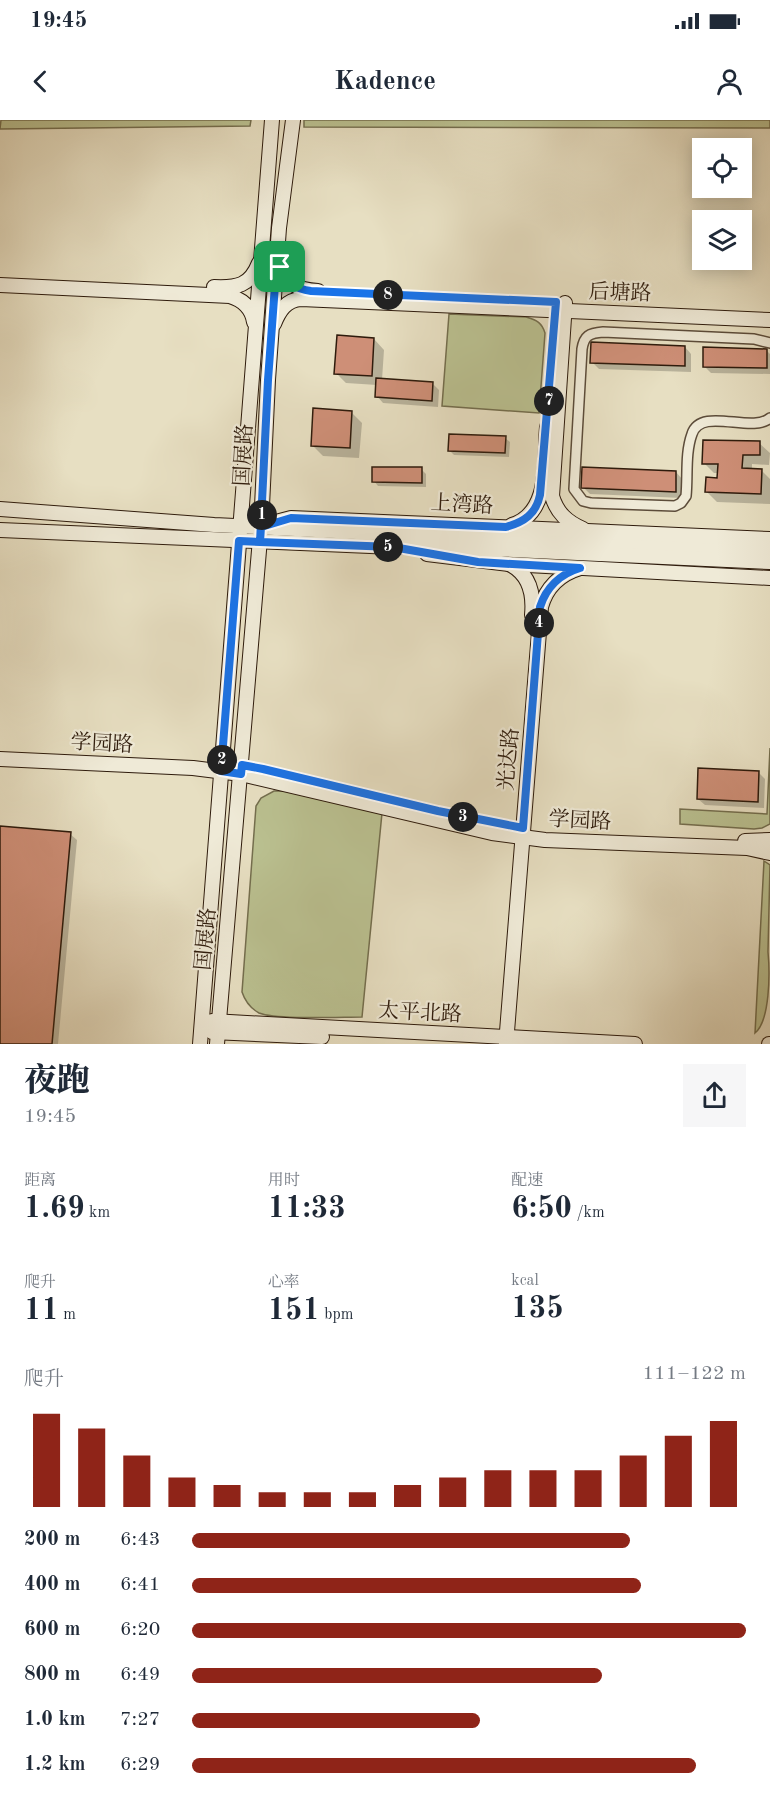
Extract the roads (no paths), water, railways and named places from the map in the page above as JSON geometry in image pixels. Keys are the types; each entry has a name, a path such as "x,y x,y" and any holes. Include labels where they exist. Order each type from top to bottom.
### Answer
{"street":[{"name":"国展路","path":"201,1032 272,120"},
{"name":"国展路","path":"218,1033 260,542 277,258 293,120"},
{"name":"后塘路","path":"277,258 287,281 302,290 770,320"},
{"path":"0,277 236,287 243,284 255,272 261,259"},
{"path":"0,285 230,296 242,301 252,312 256,330"},
{"name":"后塘路","path":"272,332 282,308 293,299 301,298 770,313"},
{"path":"560,307 552,496 559,513 566,520 588,530"},
{"path":"506,527 519,523 530,515 536,508 540,495 560,307"},
{"path":"770,343 754,339 603,332 589,334 585,338 582,349 574,489 583,501 591,503 669,506 681,503 686,496 690,441 698,425 709,422 762,423 770,418"},
{"path":"557,410 578,411"},
{"name":"上湾路","path":"0,509 699,554 770,562"},
{"name":"上湾路","path":"261,527 291,518 770,538"},
{"name":"上湾路","path":"0,530 393,547 430,546 699,554 770,552"},
{"name":"上湾路","path":"393,547 470,561 770,578"},
{"name":"光达路","path":"509,564 523,574 532,590 533,600 519,832"},
{"name":"光达路","path":"502,1041 540,607 547,591 557,581 569,572 580,568"},
{"name":"学园路","path":"0,750 241,769 519,832 545,840 747,848 770,853"},
{"name":"学园路","path":"0,759 221,767"},
{"name":"学园路","path":"519,832 770,840"},
{"name":"太平北路","path":"201,1032 461,1044"},
{"name":"太平北路","path":"218,1033 635,1044"}]}
